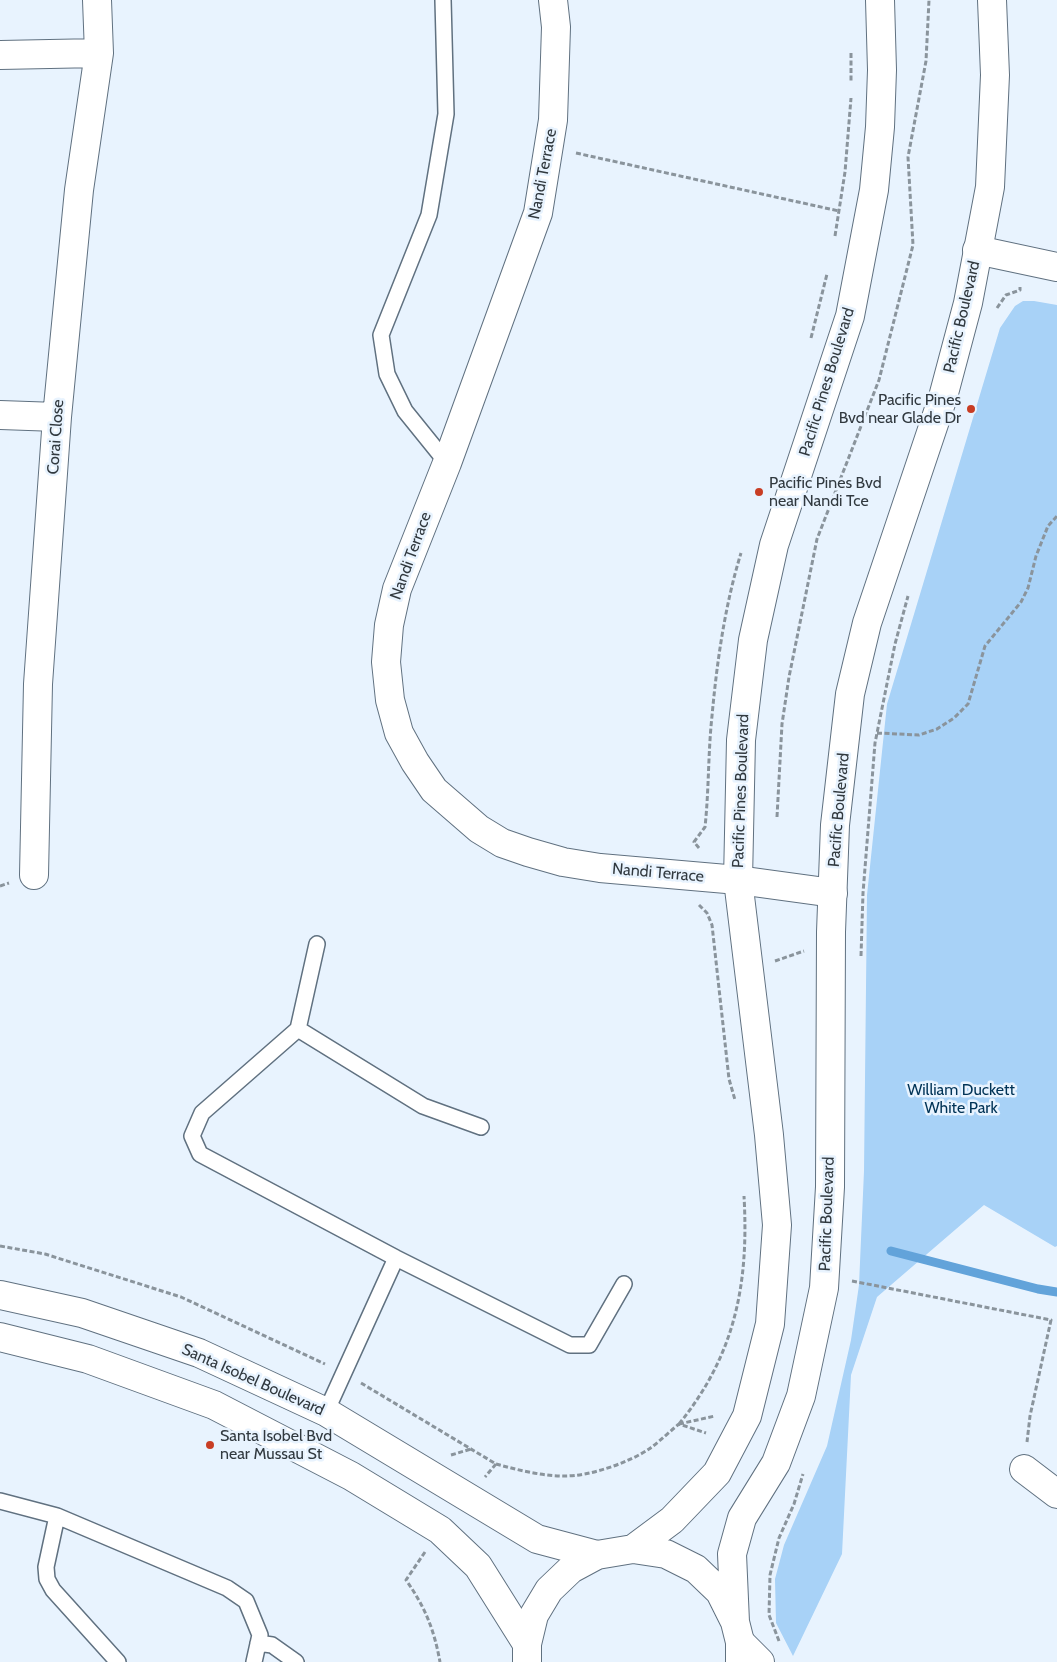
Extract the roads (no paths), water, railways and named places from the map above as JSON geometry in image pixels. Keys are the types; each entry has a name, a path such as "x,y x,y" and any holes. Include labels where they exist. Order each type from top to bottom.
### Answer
{"street":[{"name":"Corai Close","path":"34,875 38,684 57,418 79,190 99,54 97,0"},
{"name":"Nandi Terrace","path":"553,0 556,27 553,120 538,213 447,463 397,589 389,625 386,662 390,700 399,733 415,762 434,790 479,829 502,842 528,852 564,862 600,868 738,880 832,893"},
{"name":"Pacific Pines Boulevard","path":"633,1549 672,1520 717,1473 747,1416 770,1324 777,1225 769,1135 738,880 741,740 753,640 774,546 850,316 874,190 881,118 880,0"},
{"name":"Pacific Boulevard","path":"738,1642 732,1554 742,1518 776,1463 801,1396 824,1288 830,1187 832,893 835,825 850,694 867,624 943,397 968,303 990,187 995,75 992,0"},
{"path":"0,55 99,54"},
{"path":"977,250 1057,268"},
{"path":"0,415 57,418"},
{"name":"Santa Isobel Boulevard","path":"0,1296 82,1313 199,1353 326,1412 537,1538 597,1555"},
{"path":"0,1337 88,1359 214,1405 351,1476 440,1530 478,1566 527,1653"},
{"path":"1024,1469 1057,1494"},
{"path":"527,1653 534,1615 549,1590 571,1569 597,1555 633,1549 666,1554 696,1569 720,1592 738,1642 760,1662"}],"lane":[{"path":"443,0 446,114 429,215 381,335 387,374 404,411 447,463"},
{"path":"317,944 298,1029 202,1113 192,1136 200,1154 396,1258 570,1345 589,1345 624,1284"},
{"path":"298,1029 423,1106 481,1127"},
{"path":"326,1412 396,1258"},
{"path":"0,1501 57,1516 227,1588 246,1601 260,1635 254,1662"},
{"path":"57,1516 46,1567 47,1579 53,1590 118,1662"},
{"path":"258,1643 272,1645 296,1662"}],"waterway":[{"path":"891,1251 1038,1289 1057,1292"}],"place":[{"name":"Pacific Pines Bvd near Glade Dr","path":"971,409"},
{"name":"Pacific Pines Bvd near Nandi Tce","path":"759,492"},
{"name":"Santa Isobel Bvd near Mussau St","path":"210,1445"}],"park label":[{"name":"William Duckett White Park","path":"961,1099"}]}
